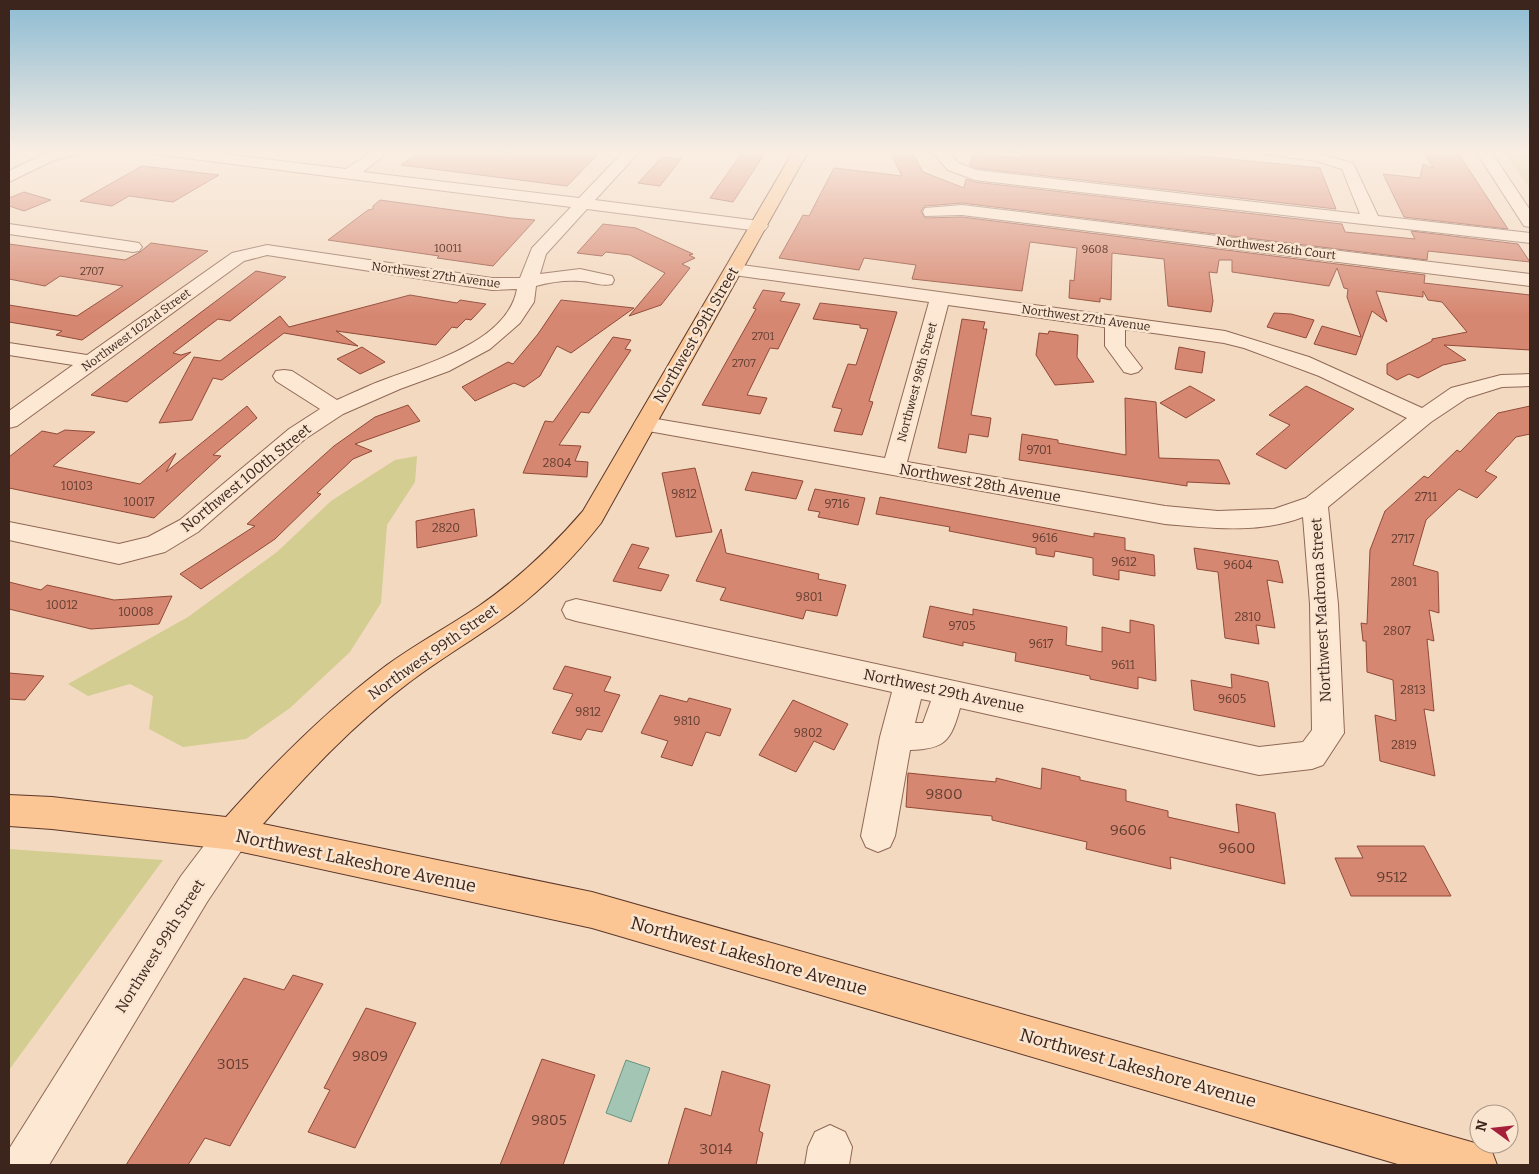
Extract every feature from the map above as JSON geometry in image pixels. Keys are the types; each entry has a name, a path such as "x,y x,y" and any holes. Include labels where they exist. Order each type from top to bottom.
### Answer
{"main road":[{"name":"Northwest 99th Street","path":"232,834 298,760 353,709 397,674 514,596 568,547 592,518 771,205"},
{"name":"Northwest Lakeshore Avenue","path":"9,810 52,813 232,834 592,910 1475,1165"}],"street":[{"name":"Northwest 100th Street","path":"9,531 119,554 156,546 189,526 297,434 335,410 392,384 442,367 482,345 513,319 524,302 527,283 538,252 583,205"},
{"path":"590,205 759,226"},
{"path":"1238,205 1530,238"},
{"path":"1365,205 1372,220"},
{"path":"1519,205 1530,222"},
{"name":"Northwest 26th Court","path":"931,212 962,210 1530,280"},
{"path":"9,229 133,246"},
{"name":"Northwest 27th Avenue","path":"267,250 492,284 527,283 548,277 580,275 605,280"},
{"name":"Northwest 102nd Street","path":"9,421 238,257 267,250"},
{"name":"Northwest 27th Avenue","path":"734,270 1225,337 1266,346 1303,360 1423,417"},
{"name":"Northwest 98th Street","path":"894,467 940,298"},
{"path":"1115,323 1115,346 1131,368"},
{"path":"9,349 91,362"},
{"path":"284,376 335,410"},
{"name":"Northwest Madrona Street","path":"1312,755 1328,733 1324,604 1315,504 1423,417 1459,393 1501,381 1530,380"},
{"name":"Northwest 28th Avenue","path":"645,424 1165,515 1218,520 1276,518 1315,504"},
{"name":"Northwest 29th Avenue","path":"576,610 1259,761 1312,755"},
{"path":"878,836 896,737 909,683"},
{"path":"896,737 930,736 938,727 949,692"},
{"name":"Northwest 99th Street","path":"24,1165 194,889 232,834"}],"shaded area":[{"path":"417,456 415,482 387,525 381,603 350,652 290,708 246,739 183,747 149,729 153,696 130,684 88,696 68,684 188,617 277,552 331,501 395,460"},
{"path":"9,849 163,860 9,1070"},
{"path":"626,1060 650,1068 631,1122 606,1113"}],"building":[{"path":"9,205 39,205 24,211"},
{"path":"415,205 535,220 493,266 328,240 368,210 373,209 373,206"},
{"path":"815,205 940,205 925,206 921,211 925,218 962,217 1425,275 1424,283 1530,295 1530,350 1444,345 1466,360 1443,365 1418,378 1409,374 1397,380 1387,374 1387,364 1432,341 1432,339 1467,332 1442,302 1428,300 1423,291 1423,297 1376,291 1387,322 1372,311 1356,355 1314,344 1322,326 1361,337 1347,297 1348,289 1344,288 1337,268 1329,286 1232,272 1232,260 1219,260 1217,273 1209,272 1213,301 1211,312 1168,306 1164,259 1112,253 1111,300 1100,298 1100,302 1069,298 1070,280 1074,281 1077,248 1030,242 1022,291 912,279 916,265 864,258 859,270 779,258 803,215 809,216"},
{"path":"977,205 1174,205 1342,224 1345,232 1415,239 1411,231 1518,244 1530,262 1428,251 1427,260"},
{"path":"1299,205 1334,205 1336,209"},
{"path":"1398,205 1492,205 1508,229 1404,217"},
{"path":"603,224 636,228 693,254 689,255 695,258 682,264 690,268 661,305 629,316 665,273 630,255 606,252 602,256 577,253"},
{"path":"151,243 208,251 82,340 56,335 62,331 9,322 9,305 77,316 123,286 60,276 45,286 9,279 9,244 125,260 140,252"},
{"path":"256,271 286,277 230,321 218,319 173,353 181,355 191,352 127,402 91,395"},
{"path":"763,290 785,293 780,301 800,304 778,349 770,348 747,395 767,398 760,414 702,405 756,309 753,308"},
{"path":"410,295 457,303 460,300 486,304 471,320 466,319 457,328 452,327 436,345 336,331 358,346 284,333 222,380 213,378 192,420 159,423 194,357 220,361 280,316 289,327"},
{"path":"561,300 634,308 571,353 557,346 540,376 524,387 514,383 475,401 462,387 508,362 513,364 538,334"},
{"path":"820,303 897,312 869,401 873,402 862,435 834,431 842,409 832,407 848,364 856,365 868,329 860,328 860,325 813,319"},
{"path":"1274,313 1291,314 1314,320 1306,338 1267,327"},
{"path":"962,319 985,322 983,329 987,329 971,415 991,418 988,437 969,434 966,453 938,448"},
{"path":"1049,331 1078,335 1077,357 1094,382 1055,385 1036,355 1039,333 1048,334"},
{"path":"613,337 631,340 625,349 631,350 589,413 581,412 559,445 581,446 575,461 588,462 587,477 523,473 545,421 553,422"},
{"path":"362,347 385,362 360,374 337,359"},
{"path":"1179,347 1205,352 1202,373 1175,369"},
{"path":"1190,386 1215,400 1186,418 1160,403"},
{"path":"1306,386 1354,409 1286,469 1256,454 1290,425 1269,415"},
{"path":"1125,398 1156,402 1159,458 1219,460 1230,484 1187,482 1187,486 1019,460 1022,434 1058,440 1058,443 1126,455"},
{"path":"408,405 420,421 355,444 372,451 353,459 317,493 321,494 275,539 201,589 180,574 255,526 247,524 334,446 375,417"},
{"path":"247,406 257,418 213,455 221,456 154,518 9,488 9,457 42,431 57,434 65,430 95,432 53,466 140,484 176,453 166,472"},
{"path":"1530,406 1530,434 1516,437 1485,471 1497,477 1477,498 1459,489 1426,520 1413,565 1438,572 1439,613 1429,610 1434,641 1427,639 1434,711 1424,709 1435,776 1380,761 1375,715 1396,721 1393,680 1367,672 1366,641 1363,641 1361,623 1367,624 1370,550 1385,511 1424,476 1428,478 1457,450 1460,452 1498,413"},
{"path":"695,468 712,532 676,537 662,473"},
{"path":"752,472 803,481 796,499 745,490"},
{"path":"815,489 865,498 858,525 818,517 820,512 808,510"},
{"path":"880,497 1094,537 1094,533 1125,538 1125,550 1154,555 1155,576 1119,570 1119,580 1093,575 1093,558 1055,551 1054,557 1036,554 1036,548 949,531 950,527 876,514"},
{"path":"474,509 477,536 417,548 416,521"},
{"path":"721,529 726,553 819,574 818,579 846,585 837,616 806,610 803,619 720,600 726,588 696,581"},
{"path":"632,544 649,548 638,568 669,575 661,591 613,581"},
{"path":"1194,548 1278,561 1283,583 1267,580 1275,628 1256,625 1259,644 1225,638 1218,572 1197,569"},
{"path":"9,582 41,590 47,585 114,600 172,596 159,624 91,629 9,609"},
{"path":"930,606 973,615 973,609 1067,627 1066,645 1102,652 1102,627 1130,633 1130,620 1154,625 1156,681 1138,677 1138,689 1090,679 1090,676 1015,661 1016,653 963,642 963,646 923,637"},
{"path":"565,666 611,677 604,691 620,695 602,732 587,729 581,740 552,733 573,694 553,689"},
{"path":"9,673 44,676 25,700 9,699"},
{"path":"1231,674 1268,682 1275,727 1194,710 1191,680 1232,688"},
{"path":"660,695 687,702 689,698 731,709 720,736 706,732 692,766 661,757 668,741 641,733"},
{"path":"793,700 848,724 834,750 814,741 796,772 759,755"},
{"path":"1042,768 1080,777 1080,780 1126,790 1126,801 1168,811 1168,817 1239,833 1236,804 1275,813 1285,884 1170,857 1171,869 1086,849 1087,842 992,820 992,816 906,807 908,773 996,782 996,778 1041,789"},
{"path":"1357,846 1424,846 1451,896 1351,896 1335,858 1363,858"},
{"path":"293,975 323,984 230,1146 205,1138 188,1165 126,1165 244,978 284,990"},
{"path":"366,1008 416,1023 355,1148 308,1132 330,1090 324,1088"},
{"path":"542,1059 595,1075 563,1165 500,1165"},
{"path":"722,1071 770,1085 759,1131 763,1133 756,1165 668,1165 685,1108 711,1116"}]}
